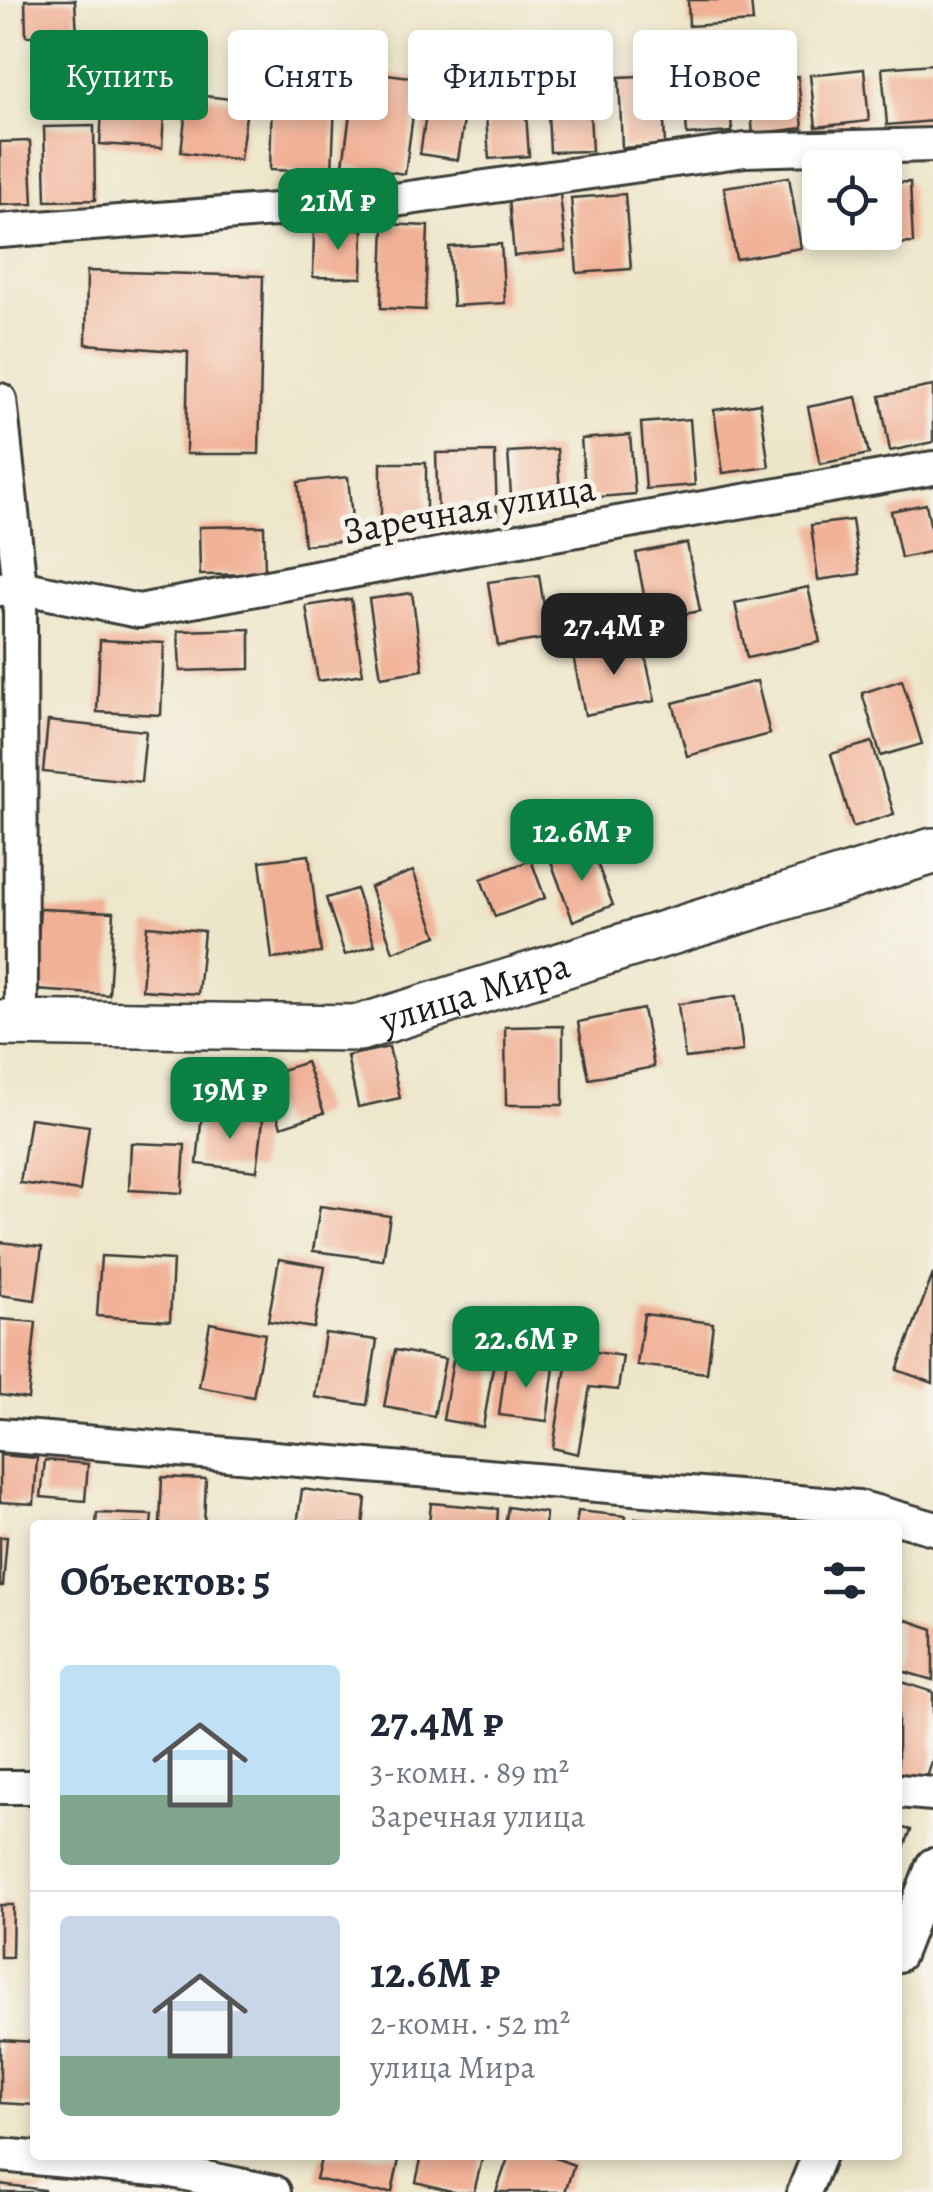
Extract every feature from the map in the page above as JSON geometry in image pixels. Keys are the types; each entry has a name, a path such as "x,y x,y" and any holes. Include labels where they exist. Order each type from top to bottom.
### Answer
{"main road":[{"name":"улица Мира","path":"11,1024 359,1028 933,851"}],"street":[{"path":"0,231 381,202 745,150 933,145"},
{"path":"0,400 10,588 11,1024"},
{"name":"Заречная улица","path":"10,588 139,611 933,468"},
{"path":"0,1435 858,1506 933,1528"},
{"path":"0,1787 30,1787"},
{"path":"902,1791 933,1794"},
{"path":"902,1945 933,1865"},
{"path":"0,2155 30,2158"},
{"path":"56,2160 167,2170 274,2192"},
{"path":"804,2192 817,2160"}],"building":[{"path":"25,0 75,0 77,30 30,30 30,36 26,36"},
{"path":"688,0 751,0 753,22 689,26"},
{"path":"933,64 933,121 887,125 882,68"},
{"path":"864,69 869,121 816,127 810,75"},
{"path":"388,74 408,77 408,120 412,120 405,174 343,165 349,120 388,120"},
{"path":"633,76 633,120 664,120 665,145 622,148 619,77"},
{"path":"797,76 803,128 753,134 752,120 797,120"},
{"path":"208,96 228,99 228,120 245,120 240,160 181,152 185,120 208,120"},
{"path":"101,120 164,120 162,148 100,144"},
{"path":"271,120 334,120 332,172 270,170"},
{"path":"425,120 464,120 458,160 420,154"},
{"path":"486,120 527,120 529,156 489,159"},
{"path":"548,120 590,120 592,151 550,152"},
{"path":"686,120 731,120 732,132 687,135"},
{"path":"94,126 95,200 46,201 44,127"},
{"path":"30,141 33,204 0,205 0,142"},
{"path":"789,177 801,248 736,259 724,187"},
{"path":"902,182 910,182 913,243 902,243"},
{"path":"560,194 566,251 514,256 509,199"},
{"path":"625,194 631,269 577,273 571,198"},
{"path":"384,224 428,226 425,310 381,308"},
{"path":"314,229 363,229 362,278 313,277"},
{"path":"501,244 505,303 453,306 449,247"},
{"path":"87,271 263,276 259,454 186,454 188,352 86,344"},
{"path":"933,386 933,442 890,451 880,396"},
{"path":"856,397 869,454 820,464 808,407"},
{"path":"760,403 769,467 723,473 714,410"},
{"path":"690,419 695,485 646,489 641,423"},
{"path":"630,435 635,494 586,498 581,439"},
{"path":"557,449 561,506 512,510 508,452"},
{"path":"495,452 497,517 438,519 436,453"},
{"path":"381,463 426,463 426,524 381,524"},
{"path":"348,477 354,540 304,545 298,482"},
{"path":"926,504 933,551 901,558 891,511"},
{"path":"852,520 860,574 818,580 811,525"},
{"path":"264,526 265,574 200,575 199,527"},
{"path":"687,543 700,611 649,621 636,553"},
{"path":"539,575 549,638 498,646 488,582"},
{"path":"808,587 820,642 747,658 735,603"},
{"path":"412,593 423,670 381,677 369,599"},
{"path":"351,599 363,674 318,681 306,606"},
{"path":"250,629 250,669 180,671 178,631"},
{"path":"100,640 164,643 161,715 97,712"},
{"path":"642,641 655,701 585,715 573,655"},
{"path":"902,680 922,744 881,756 862,693"},
{"path":"757,681 770,734 687,756 673,703"},
{"path":"48,721 146,731 141,782 43,772"},
{"path":"872,742 894,814 853,827 831,754"},
{"path":"591,847 613,905 573,921 551,862"},
{"path":"309,855 321,953 272,959 260,861"},
{"path":"531,860 545,898 495,917 481,879"},
{"path":"413,871 437,936 393,952 370,887"},
{"path":"356,889 375,945 345,955 326,898"},
{"path":"40,909 114,912 109,995 35,990"},
{"path":"147,926 204,931 198,994 142,990"},
{"path":"736,996 743,1051 685,1058 678,1004"},
{"path":"643,1009 654,1067 589,1079 578,1022"},
{"path":"563,1026 563,1105 506,1105 505,1027"},
{"path":"389,1047 400,1098 358,1107 347,1056"},
{"path":"306,1062 324,1113 281,1127 264,1076"},
{"path":"202,1113 263,1120 257,1171 197,1164"},
{"path":"30,1118 89,1126 80,1191 20,1183"},
{"path":"131,1143 185,1145 182,1193 129,1190"},
{"path":"320,1206 390,1216 383,1260 313,1251"},
{"path":"0,1242 42,1247 35,1300 0,1295"},
{"path":"101,1256 173,1260 170,1321 97,1316"},
{"path":"279,1259 325,1267 314,1328 268,1321"},
{"path":"933,1274 933,1383 897,1370"},
{"path":"644,1314 713,1323 707,1373 637,1365"},
{"path":"0,1319 36,1322 28,1399 0,1395"},
{"path":"210,1323 265,1334 253,1397 199,1387"},
{"path":"325,1333 377,1340 367,1405 315,1397"},
{"path":"569,1348 623,1356 618,1390 590,1387 578,1454 553,1448"},
{"path":"395,1350 445,1359 434,1416 384,1407"},
{"path":"453,1360 493,1367 483,1427 443,1420"},
{"path":"506,1361 554,1367 547,1421 499,1415"},
{"path":"0,1455 37,1458 34,1504 0,1502"},
{"path":"45,1460 88,1464 85,1501 41,1497"},
{"path":"162,1477 206,1479 204,1520 160,1520"},
{"path":"302,1489 366,1498 364,1520 298,1520"},
{"path":"431,1503 498,1509 497,1520 429,1520"},
{"path":"508,1507 546,1513 545,1520 506,1520"},
{"path":"578,1511 626,1516 626,1520 577,1520"},
{"path":"97,1513 152,1515 152,1520 96,1520"},
{"path":"0,1537 7,1537 3,1586 0,1586"},
{"path":"902,1618 933,1629 933,1680 902,1671"},
{"path":"902,1682 933,1692 933,1758 926,1781 902,1773"},
{"path":"902,1828 911,1830 902,1853"},
{"path":"0,1905 13,1905 12,1957 0,1957"},
{"path":"0,2040 30,2042 30,2105 0,2103"},
{"path":"321,2160 399,2160 392,2192 374,2192 316,2179"},
{"path":"421,2160 482,2160 474,2192 455,2192 416,2182"},
{"path":"507,2160 560,2160 574,2165 565,2192 496,2192"},
{"path":"0,2184 44,2190 44,2192 0,2192"}]}
